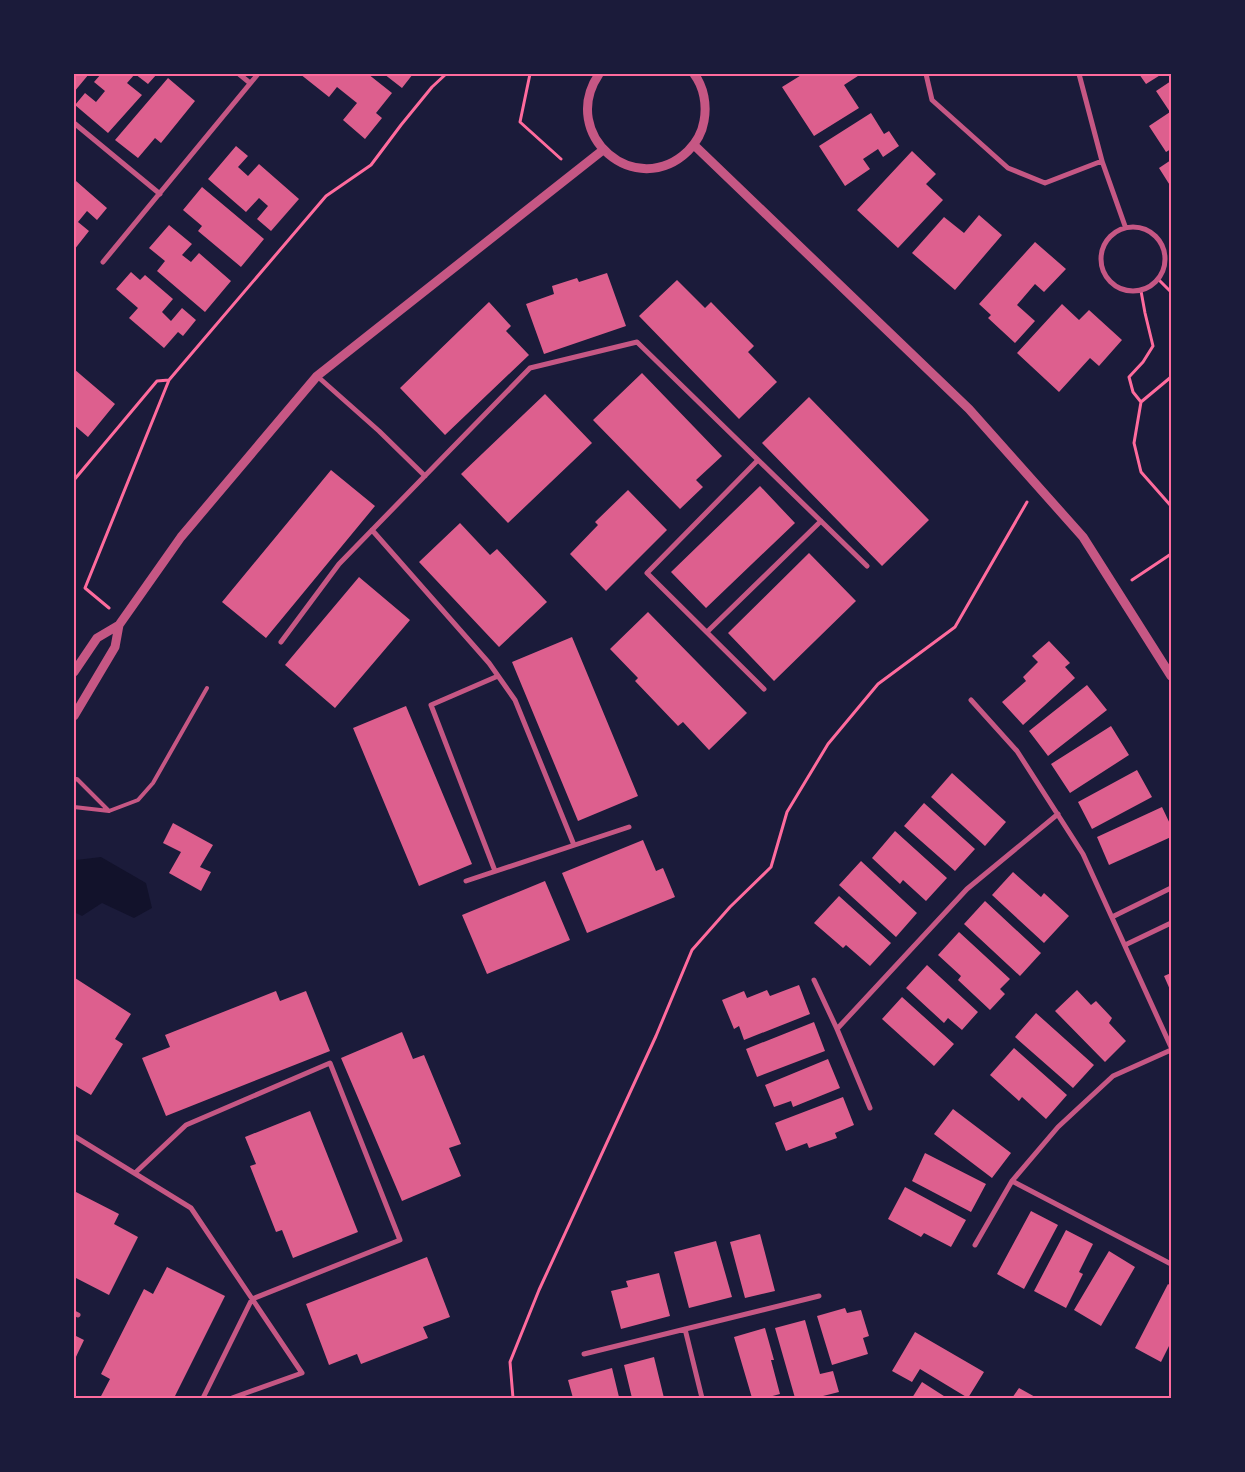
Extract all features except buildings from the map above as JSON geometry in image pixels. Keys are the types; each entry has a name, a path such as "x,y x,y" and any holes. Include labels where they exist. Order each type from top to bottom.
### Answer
{"street":[{"path":"239,74 250,83"},
{"path":"103,262 258,74"},
{"path":"599,74 592,84 587,100 587,118 593,135 603,150 617,160 633,167 650,168 666,165 681,157 694,145 702,129 705,111 704,92 694,74"},
{"path":"926,74 932,100 1008,168 1044,183 1102,161"},
{"path":"1079,74 1102,161 1125,226"},
{"path":"74,122 160,194"},
{"path":"694,145 969,409 1083,537 1171,676"},
{"path":"74,672 97,638 121,622 181,537 317,376 603,150"},
{"path":"1125,226 1146,228 1161,240 1167,260 1159,280 1142,291 1121,290 1105,276 1100,256 1107,237 1125,226"},
{"path":"281,642 339,564 530,368 637,342 867,566"},
{"path":"317,376 425,476"},
{"path":"758,460 647,573 764,690"},
{"path":"707,632 820,521"},
{"path":"372,530 488,663 515,700 574,845"},
{"path":"74,716 115,647 121,622"},
{"path":"495,871 431,706 498,676"},
{"path":"971,700 1016,750 1083,854 1171,1049 1112,1076 1058,1127 1012,1181 975,1245"},
{"path":"837,1029 967,889 1058,814"},
{"path":"466,881 630,826"},
{"path":"1112,918 1171,888"},
{"path":"1125,945 1171,923"},
{"path":"814,980 870,1108"},
{"path":"135,1173 186,1125 330,1063 400,1240 252,1300 203,1398"},
{"path":"74,1136 192,1208 302,1373 232,1398"},
{"path":"1012,1181 1171,1264"},
{"path":"584,1354 819,1296"},
{"path":"685,1329 702,1398"}],"lane":[{"path":"74,807 109,811 138,800 153,783 207,688"},
{"path":"74,780 78,779 109,811"}],"path":[{"path":"121,622 85,588 169,380 326,196 371,165 426,94 446,74"},
{"path":"530,74 520,122 576,172"},
{"path":"1159,280 1171,292"},
{"path":"1141,402 1132,392 1129,377 1143,362 1153,346 1142,291"},
{"path":"1171,377 1141,402 1134,443 1141,472 1171,506"},
{"path":"74,480 157,381 169,380"},
{"path":"513,1398 510,1362 539,1290 656,1036 692,950 730,907 771,867 787,812 828,744 878,684 955,627 1037,485"},
{"path":"1117,590 1171,554"}],"shaded area":[{"path":"101,857 146,883 152,908 134,918 102,903 82,916 74,912 74,863 76,860"}]}
